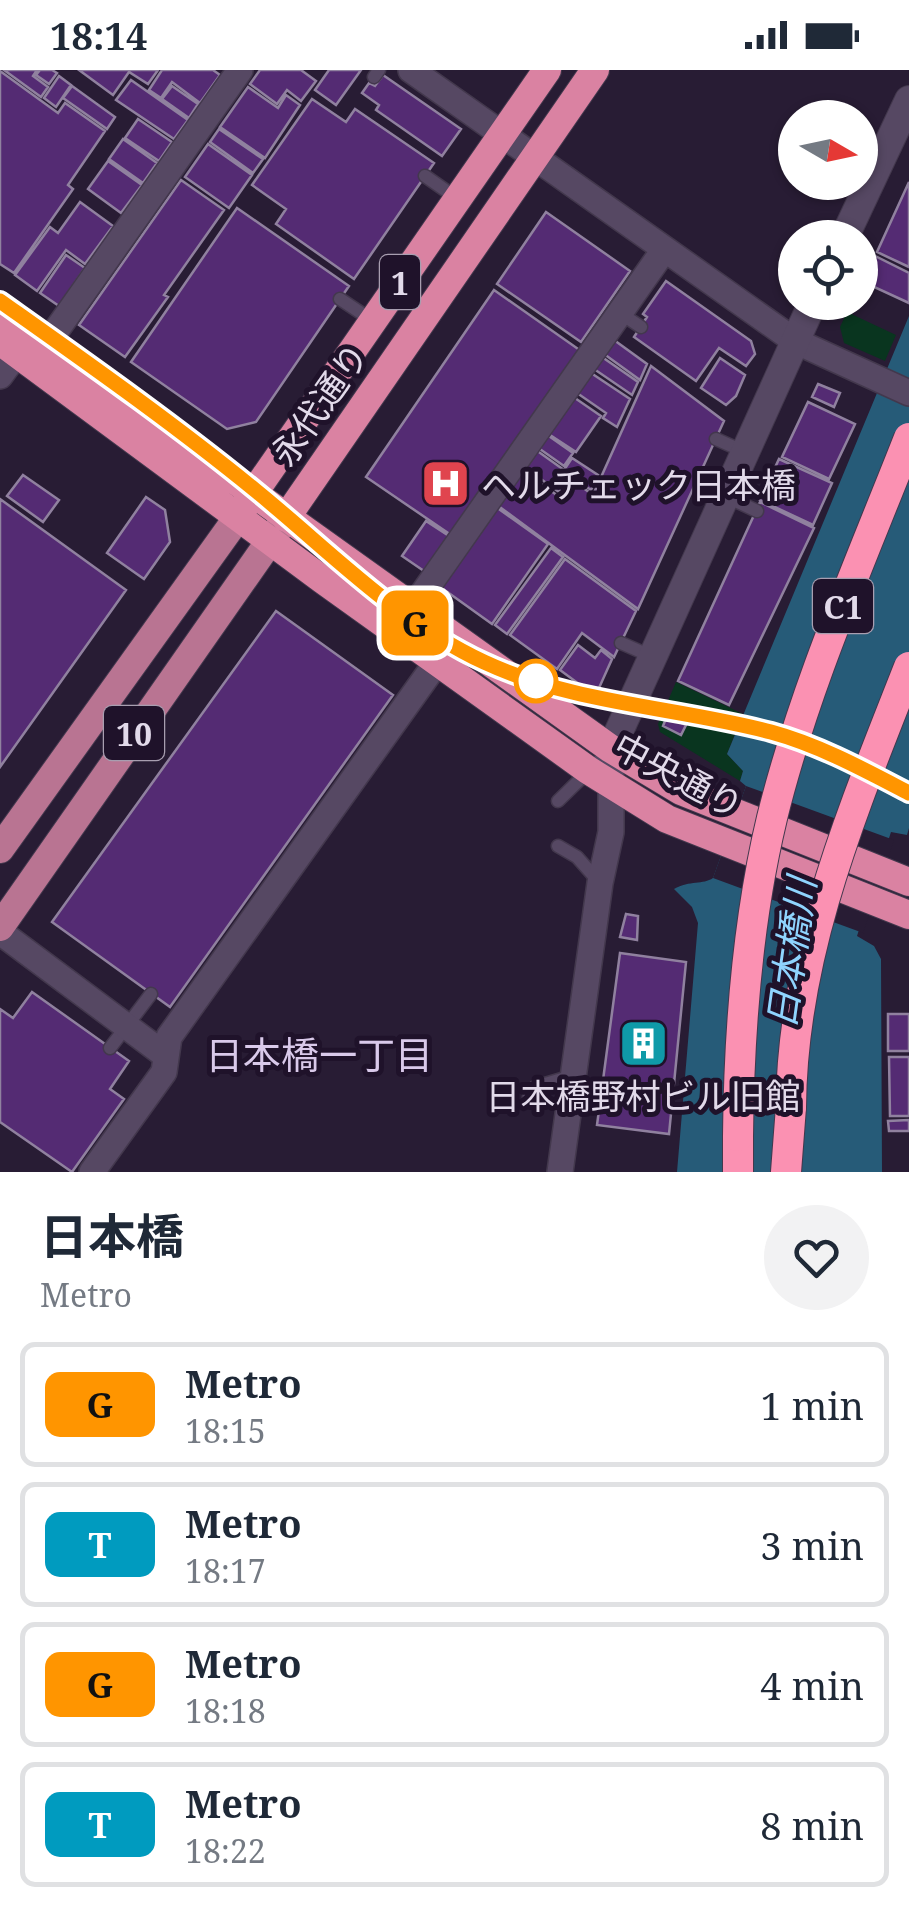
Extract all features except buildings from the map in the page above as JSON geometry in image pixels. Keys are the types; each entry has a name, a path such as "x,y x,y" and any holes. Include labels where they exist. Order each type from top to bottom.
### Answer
{"highway":[{"name":"永代通り","path":"245,506 547,70"},
{"name":"永代通り","path":"277,529 595,70"},
{"name":"中央通り","path":"0,312 245,506"},
{"name":"中央通り","path":"8,347 277,529 437,662 599,777 667,819 909,916"},
{"name":"C1","path":"738,1172 745,985 773,816 820,666 909,438"},
{"name":"中央通り","path":"277,529 412,610 611,749 681,791 899,878"},
{"name":"C1","path":"786,1172 795,1022 812,938 855,804 909,667"},
{"path":"791,1107 795,1172"}],"main road":[{"name":"永代通り","path":"0,850 245,506"},
{"name":"永代通り","path":"0,930 277,529"}],"street":[{"path":"46,346 165,190 240,70"},
{"path":"412,70 795,342 909,393"},
{"path":"852,220 909,100"},
{"path":"412,610 500,492 562,388 619,318 664,250"},
{"path":"560,1172 600,883 611,832 599,777 805,320"},
{"path":"0,376 8,347"},
{"path":"92,1172 164,1072 169,1037 437,662"},
{"path":"0,930 165,1055"}],"lane":[{"path":"425,176 458,199"},
{"path":"340,298 373,321"},
{"path":"716,439 745,452"},
{"path":"725,496 757,511"},
{"path":"621,643 653,657"},
{"path":"558,801 599,777"},
{"path":"558,846 577,857 600,883"},
{"path":"110,1048 151,994"},
{"path":"529,1097 535,1087 572,1076"}],"green space":[{"path":"843,320 864,320 896,335 885,361 844,343 840,327"},
{"path":"676,682 743,714 727,754 743,771 740,781 660,732 658,724"}],"water":[{"name":"日本橋川","path":"909,316 909,828 907,835 891,832 857,936 874,946 881,959 882,1172 677,1172 698,923 692,907 674,889 713,878 746,786 740,781 743,771 727,754"}],"pier":[{"path":"746,786 894,840 863,933 713,878"}],"metro line":[{"name":"G","path":"0,301 254,490 364,584 448,644 529,680 572,692 774,733 820,750 909,793"}],"place":[{"name":"ヘルチェック日本橋","path":"446,484"},
{"name":"日本橋野村ビル旧館","path":"643,1043"}],"district":[{"name":"日本橋一丁目","path":"319,1054"}]}
